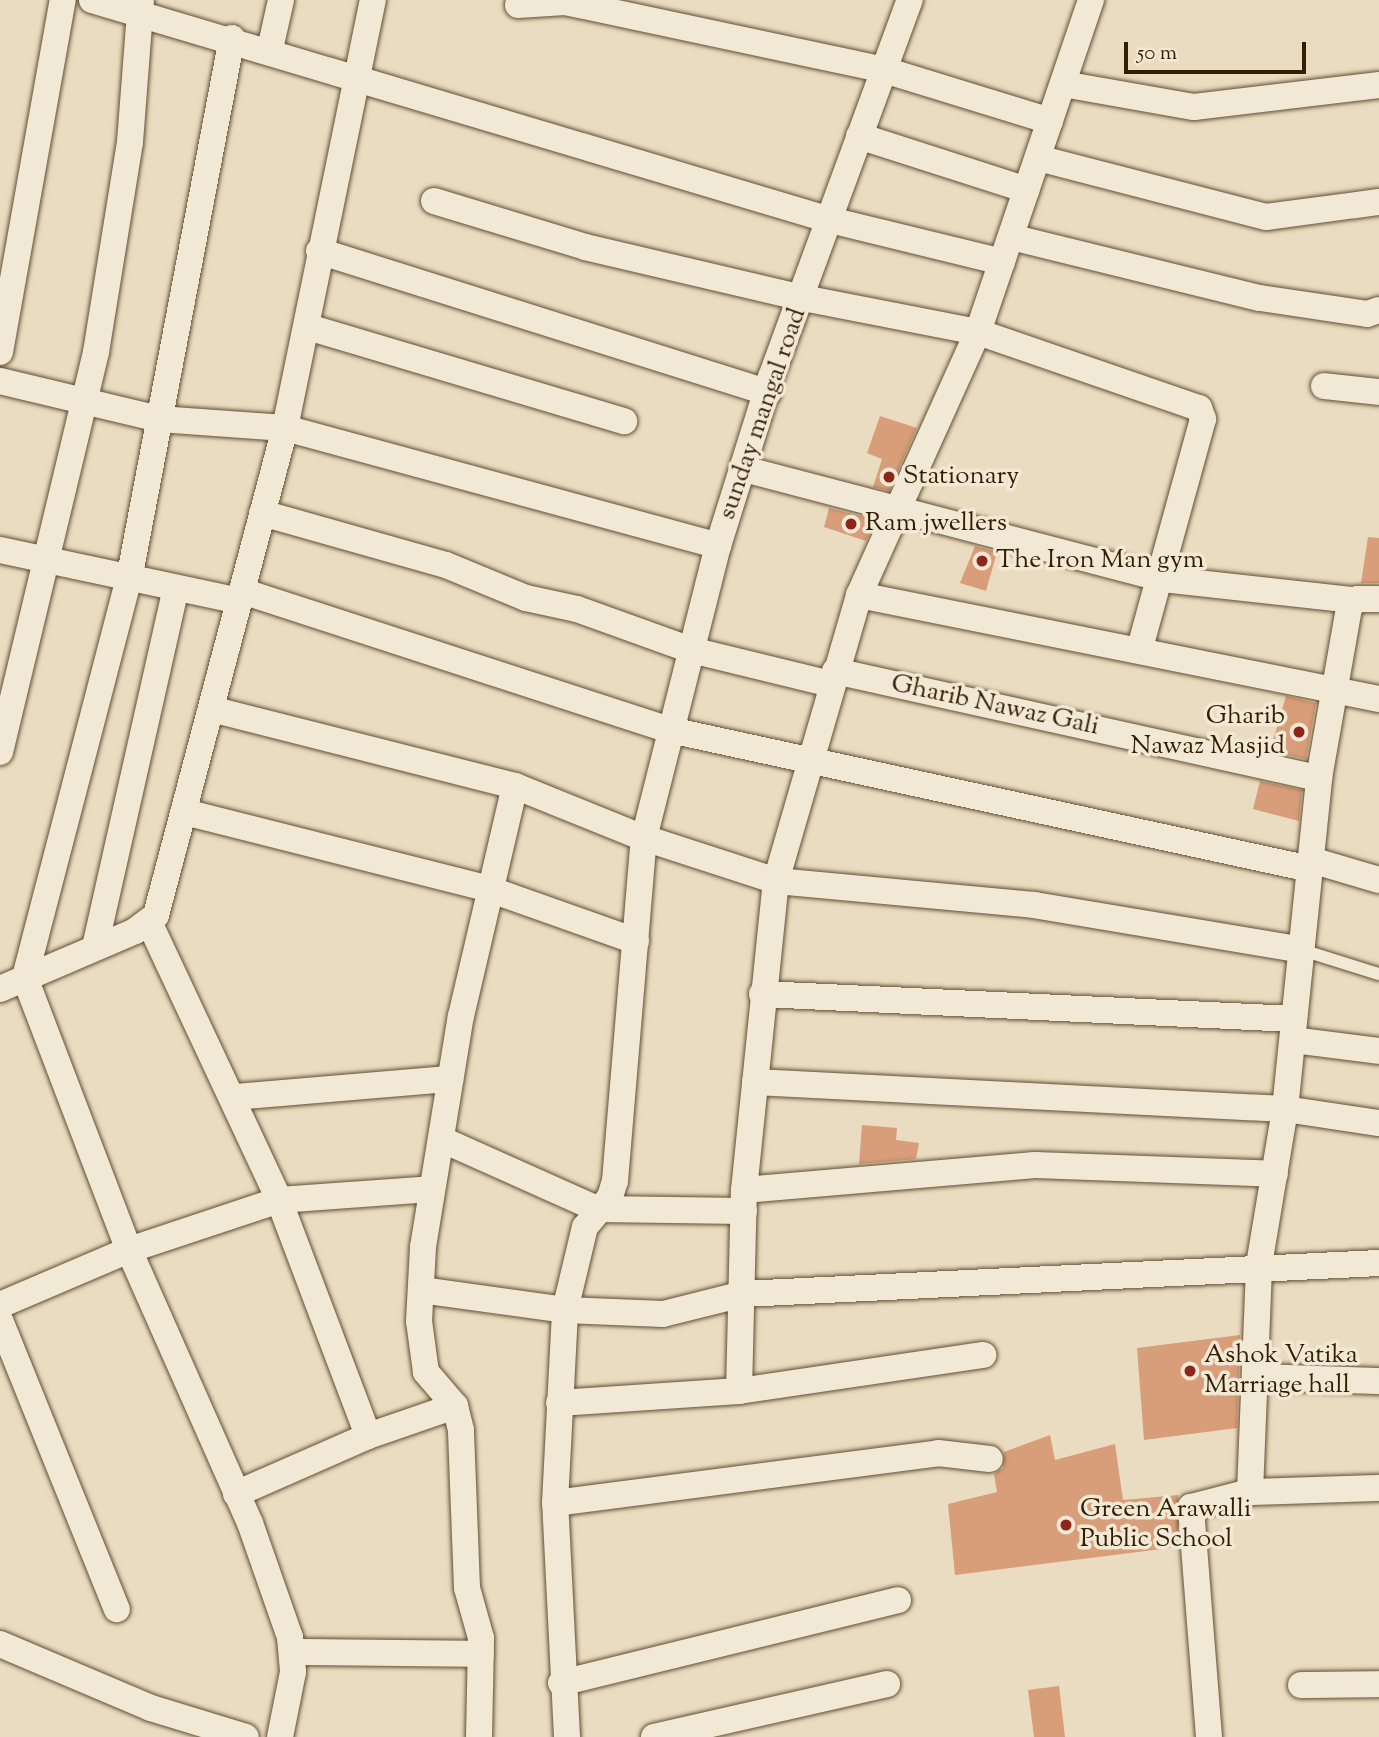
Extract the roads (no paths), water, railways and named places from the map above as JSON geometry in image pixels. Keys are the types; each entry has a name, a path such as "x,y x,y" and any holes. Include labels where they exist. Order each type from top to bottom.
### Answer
{"street":[{"path":"0,352 62,0"},
{"path":"92,0 141,6 355,76 830,220 1002,262"},
{"path":"270,49 281,0"},
{"path":"368,1436 279,1200 234,1097 150,924 185,812 285,428 308,327 319,251 373,0"},
{"name":"sunday mangal road","path":"567,1737 561,1683 555,1503 565,1310 585,1227 597,1209 610,1197 615,1181 644,838 718,546 768,393 881,69 910,0"},
{"path":"739,1391 744,1201 762,995 776,881 859,595 895,508 978,332 1091,0"},
{"path":"518,5 565,2 881,69 1050,121"},
{"path":"0,751 44,555 83,404 130,142 141,6"},
{"path":"232,37 130,574 25,978 129,1250 236,1494 293,1652 280,1737"},
{"path":"1063,84 1194,107 1379,85"},
{"path":"859,136 1027,190"},
{"path":"1038,158 1266,217 1379,202"},
{"path":"434,201 585,247 803,299 978,332 1201,411 1162,579 1140,647"},
{"path":"1011,237 1260,298 1367,314 1379,310"},
{"path":"319,251 768,393"},
{"path":"308,327 624,421"},
{"path":"0,381 83,404 159,419 285,428 718,546"},
{"path":"1324,386 1379,392"},
{"path":"744,469 1162,579 1352,600 1379,599"},
{"name":"Gharib Nawaz Gali","path":"262,513 446,565 526,598 577,609 691,650 1319,778"},
{"path":"0,550 44,555 130,574 176,589 240,596 670,730 809,762 1379,880"},
{"path":"94,947 176,589"},
{"path":"859,595 1140,647 1334,686 1379,699"},
{"path":"1250,1492 1259,1265 1285,1109 1294,1030 1298,949 1311,865 1319,778 1352,600"},
{"path":"211,709 515,786 644,838 776,881 1034,905 1298,949"},
{"path":"480,1737 481,1654 467,1588 461,1430 455,1406 432,1385 424,1363 421,1290 431,1189 443,1140 450,1079 489,889 515,786"},
{"path":"185,812 489,889 636,941"},
{"path":"0,989 150,924"},
{"path":"762,995 1294,1030 1379,1051"},
{"path":"234,1097 450,1079"},
{"path":"755,1082 1285,1109 1379,1123"},
{"path":"443,1140 597,1209 744,1201 1035,1166 1275,1174"},
{"path":"0,1305 129,1250 279,1200 431,1189"},
{"path":"421,1290 565,1310 663,1314 743,1294 1259,1265 1379,1263"},
{"path":"0,1320 117,1609"},
{"path":"559,1403 739,1391 983,1355"},
{"path":"1256,1377 1379,1381"},
{"path":"236,1494 368,1436 455,1406"},
{"path":"555,1503 938,1453 990,1460"},
{"path":"1209,1737 1190,1510 1196,1501 1250,1492 1379,1488"},
{"path":"561,1683 898,1600"},
{"path":"0,1644 151,1708 246,1737"},
{"path":"293,1652 481,1654"},
{"path":"654,1737 887,1684"},
{"path":"1301,1685 1379,1684"}],"lane":[{"path":"1298,949 1379,974"}],"place":[{"name":"Stationary","path":"889,477"},
{"name":"Ram jwellers","path":"851,524"},
{"name":"The Iron Man gym","path":"982,561"},
{"name":"Gharib Nawaz Masjid","path":"1299,732"},
{"name":"Ashok Vatika Marriage hall","path":"1190,1371"},
{"name":"Green Arawalli Public School","path":"1066,1525"}]}
